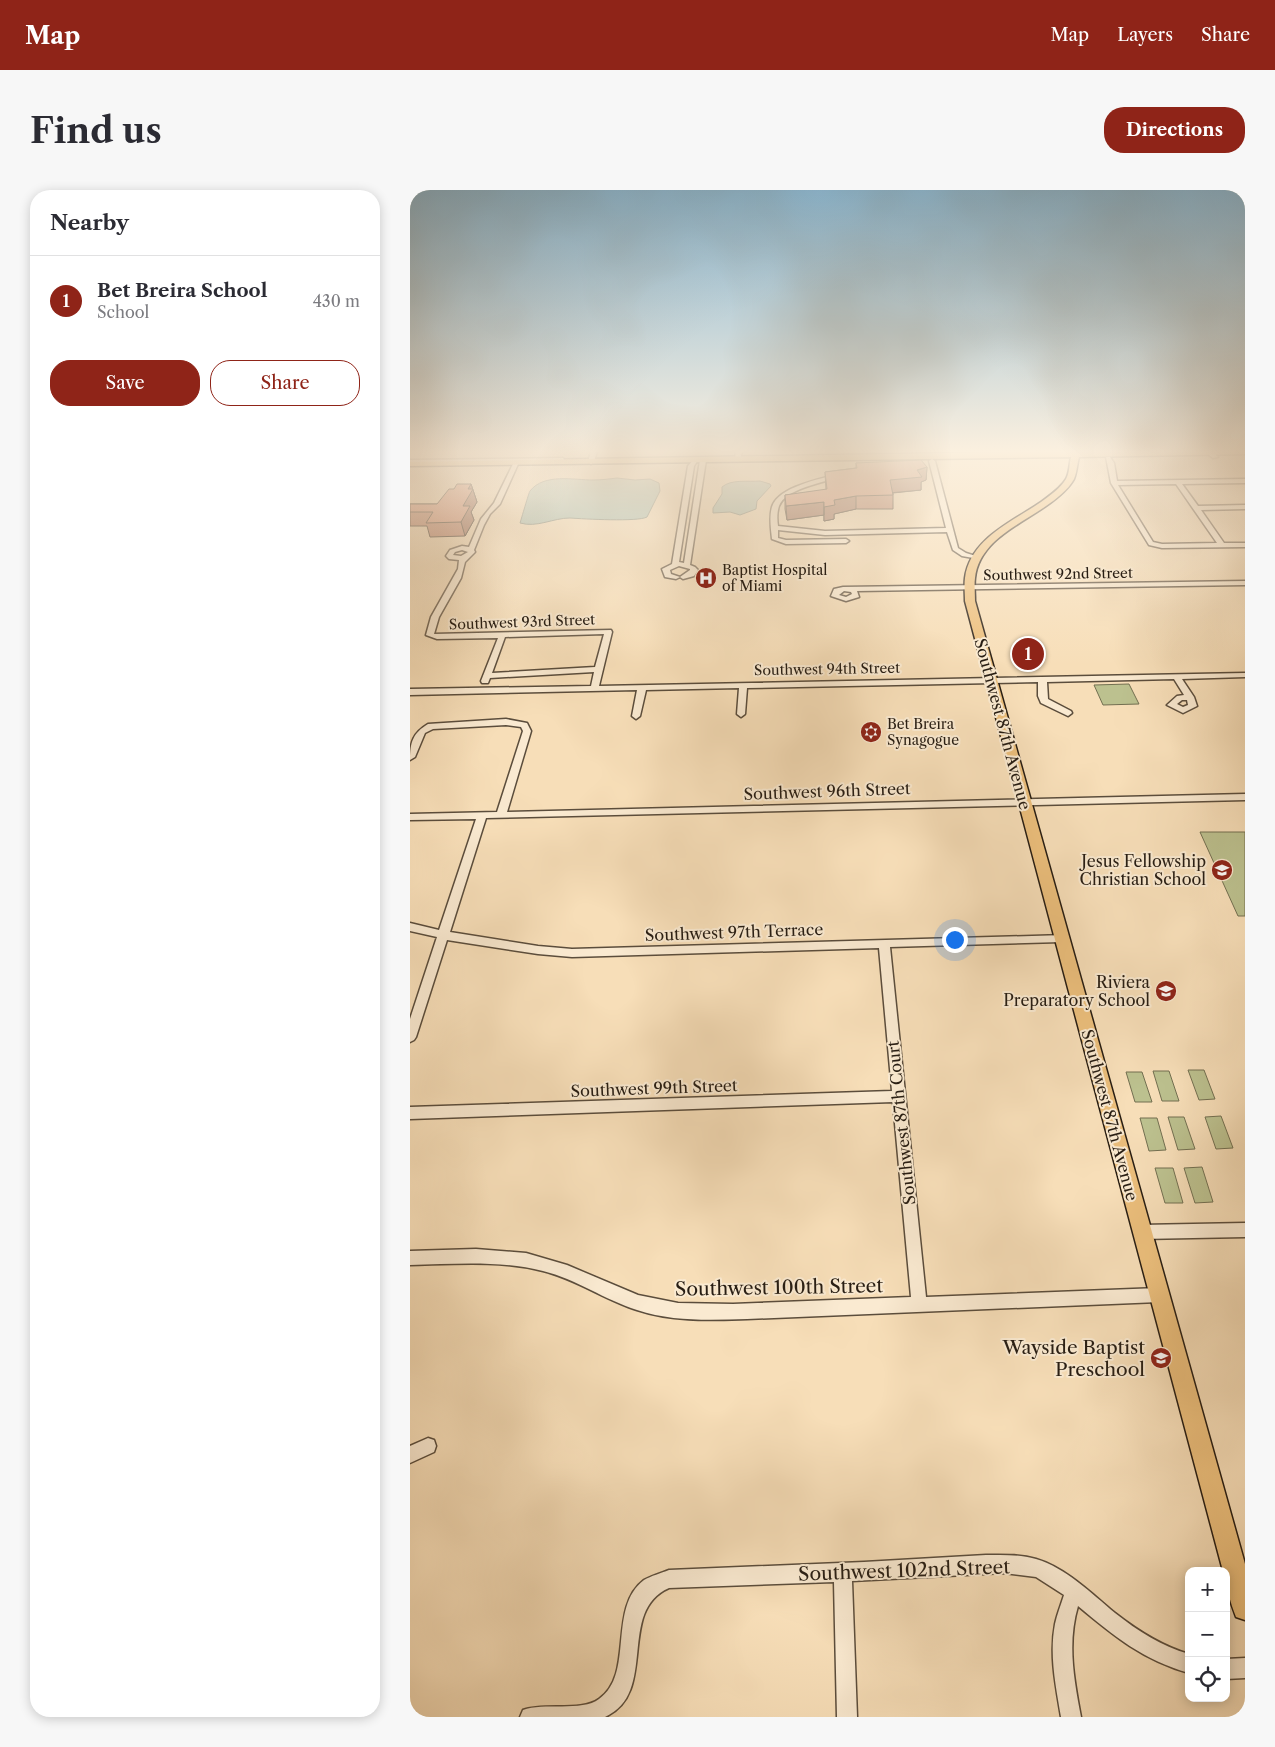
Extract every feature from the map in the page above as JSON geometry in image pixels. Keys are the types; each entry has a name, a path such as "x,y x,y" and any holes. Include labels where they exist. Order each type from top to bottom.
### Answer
{"main road":[{"name":"Southwest 87th Avenue","path":"1015,522 1000,532 986,545 977,558 969,588 972,612 1245,1608"}],"street":[{"path":"477,534 449,553 449,556 456,564 456,572 458,574 462,570 462,561 471,554 473,542 484,522"},
{"path":"675,564 682,522"},
{"path":"687,564 692,522"},
{"path":"775,522 775,538 780,541 846,541"},
{"path":"948,522 957,551 965,556 977,558"},
{"path":"1137,522 1153,544 1245,545"},
{"path":"1206,522 1222,545"},
{"path":"775,528 825,533 950,530"},
{"path":"455,549 473,542"},
{"path":"455,549 471,550"},
{"path":"452,558 466,557"},
{"path":"675,564 687,564 693,568 693,572 679,577 668,575 665,571 668,567 675,564"},
{"name":"Southwest 93rd Street","path":"458,574 430,631 431,636 502,636 608,632 599,668"},
{"name":"Southwest 92nd Street","path":"853,592 871,590 1245,583"},
{"path":"481,691 502,636"},
{"path":"488,676 599,668 594,689"},
{"name":"Southwest 94th Street","path":"410,692 1245,675"},
{"path":"1176,676 1190,697"},
{"path":"1042,678 1044,701 1068,713"},
{"path":"741,714 743,685"},
{"path":"636,716 642,688"},
{"path":"410,757 422,732 431,726 506,722 524,725 526,732 501,815"},
{"name":"Southwest 96th Street","path":"410,817 1245,796"},
{"path":"410,1037 482,815"},
{"name":"Southwest 97th Terrace","path":"410,927 444,935 538,950 572,953 1061,938"},
{"name":"Southwest 87th Court","path":"884,943 919,1303"},
{"name":"Southwest 99th Street","path":"410,1113 900,1096"},
{"path":"1142,1232 1245,1230"},
{"name":"Southwest 100th Street","path":"410,1258 492,1257 533,1262 566,1272 640,1304 676,1310 730,1312 919,1303 1159,1295"},
{"path":"410,1455 428,1446"},
{"name":"Southwest 102nd Street","path":"530,1717 592,1712 606,1707 616,1696 623,1683 639,1599 650,1585 669,1579 843,1573 992,1564 1023,1566 1042,1570 1074,1591 1137,1643 1159,1655 1185,1663"},
{"path":"843,1573 847,1717"},
{"path":"1071,1717 1064,1670 1063,1640 1064,1625 1074,1591"},
{"path":"1230,1669 1245,1668"}],"green space":[{"path":"1129,684 1139,704 1103,705 1094,685"},
{"path":"1200,832 1245,832 1245,916 1238,916"},
{"path":"1188,1070 1204,1070 1215,1099 1199,1100"},
{"path":"1153,1071 1169,1071 1179,1101 1162,1101"},
{"path":"1126,1072 1142,1072 1152,1102 1135,1102"},
{"path":"1221,1116 1233,1148 1216,1149 1205,1117"},
{"path":"1168,1117 1184,1117 1195,1149 1178,1150"},
{"path":"1140,1118 1157,1118 1166,1150 1149,1151"},
{"path":"1202,1167 1213,1202 1195,1203 1184,1168"},
{"path":"1155,1168 1173,1168 1183,1203 1165,1203"}],"shaded area":[{"path":"520,522 546,522 539,524"}],"place":[{"name":"Baptist Hospital of Miami","path":"706,578"},
{"name":"Bet Breira School","path":"1028,654"},
{"name":"Bet Breira Synagogue","path":"871,732"},
{"name":"Jesus Fellowship Christian School","path":"1222,870"},
{"name":"Riviera Preparatory School","path":"1166,991"},
{"name":"Wayside Baptist Preschool","path":"1161,1358"}]}
